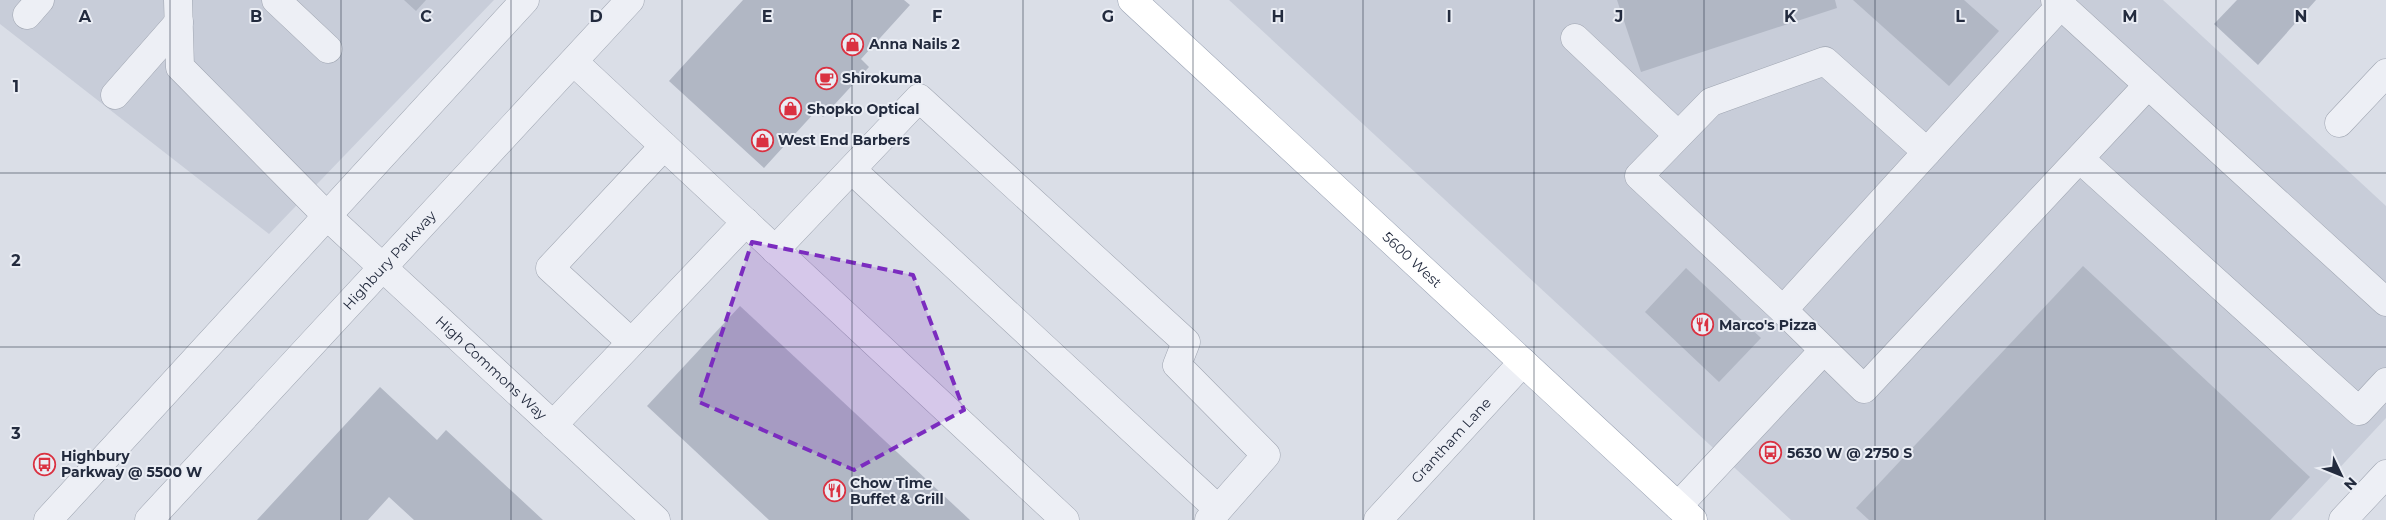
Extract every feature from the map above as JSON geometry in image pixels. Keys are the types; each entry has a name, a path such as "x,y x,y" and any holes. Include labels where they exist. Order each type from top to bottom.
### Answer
{"main road":[{"name":"5600 West","path":"1132,0 1685,513"}],"street":[{"path":"276,0 328,49"},
{"path":"48,520 525,0"},
{"name":"Highbury Parkway","path":"149,520 630,0"},
{"path":"1783,310 1927,152 2058,2 2386,302"},
{"path":"115,95 179,11"},
{"name":"High Commons Way","path":"179,11 180,67 326,216 656,520"},
{"path":"1575,38 1678,135"},
{"path":"1927,152 1825,61 1711,102 1639,176 1783,310 1864,389 2148,85"},
{"path":"574,62 1064,520"},
{"path":"2339,123 2386,72"},
{"path":"775,250 919,98 1186,342 1177,364 1266,455 1213,515 852,170"},
{"path":"631,342 550,268 664,146"},
{"path":"2080,159 2359,411 2386,382"},
{"path":"553,425 746,222"},
{"path":"1685,513 1824,350"},
{"name":"Grantham Lane","path":"1378,520 1523,362"},
{"path":"2343,520 2386,474"}],"highlighted area":[{"path":"752,242 913,275 964,410 854,470 699,402"}],"shaded area":[{"path":"0,0 494,0 269,234 0,24"},
{"path":"1229,0 2163,0 2386,206 2386,418 2291,520 1791,520"}],"building":[{"path":"404,0 426,0 416,11"},
{"path":"743,0 904,0 910,5 861,59 869,67 823,117 816,111 764,168 669,81"},
{"path":"1617,0 1835,0 1837,8 1641,72"},
{"path":"1853,0 1964,0 1999,31 1949,86"},
{"path":"2237,0 2316,0 2258,65 2214,24"},
{"path":"2083,266 2310,477 2270,520 1869,520 1856,508"},
{"name":"Marco's Pizza","path":"1686,268 1761,338 1719,382 1645,312"},
{"path":"740,306 970,520 769,520 647,406"},
{"path":"380,387 437,440 446,430 543,520 414,520 389,497 368,520 257,520"}],"place":[{"name":"Anna Nails 2","path":"853,44"},
{"name":"Shirokuma","path":"826,78"},
{"name":"Shopko Optical","path":"791,109"},
{"name":"West End Barbers","path":"762,140"},
{"name":"Marco's Pizza","path":"1703,325"},
{"name":"5630 W @ 2750 S","path":"1771,453"},
{"name":"Highbury Parkway @ 5500 W","path":"45,464"},
{"name":"Chow Time Buffet & Grill","path":"834,491"}]}
